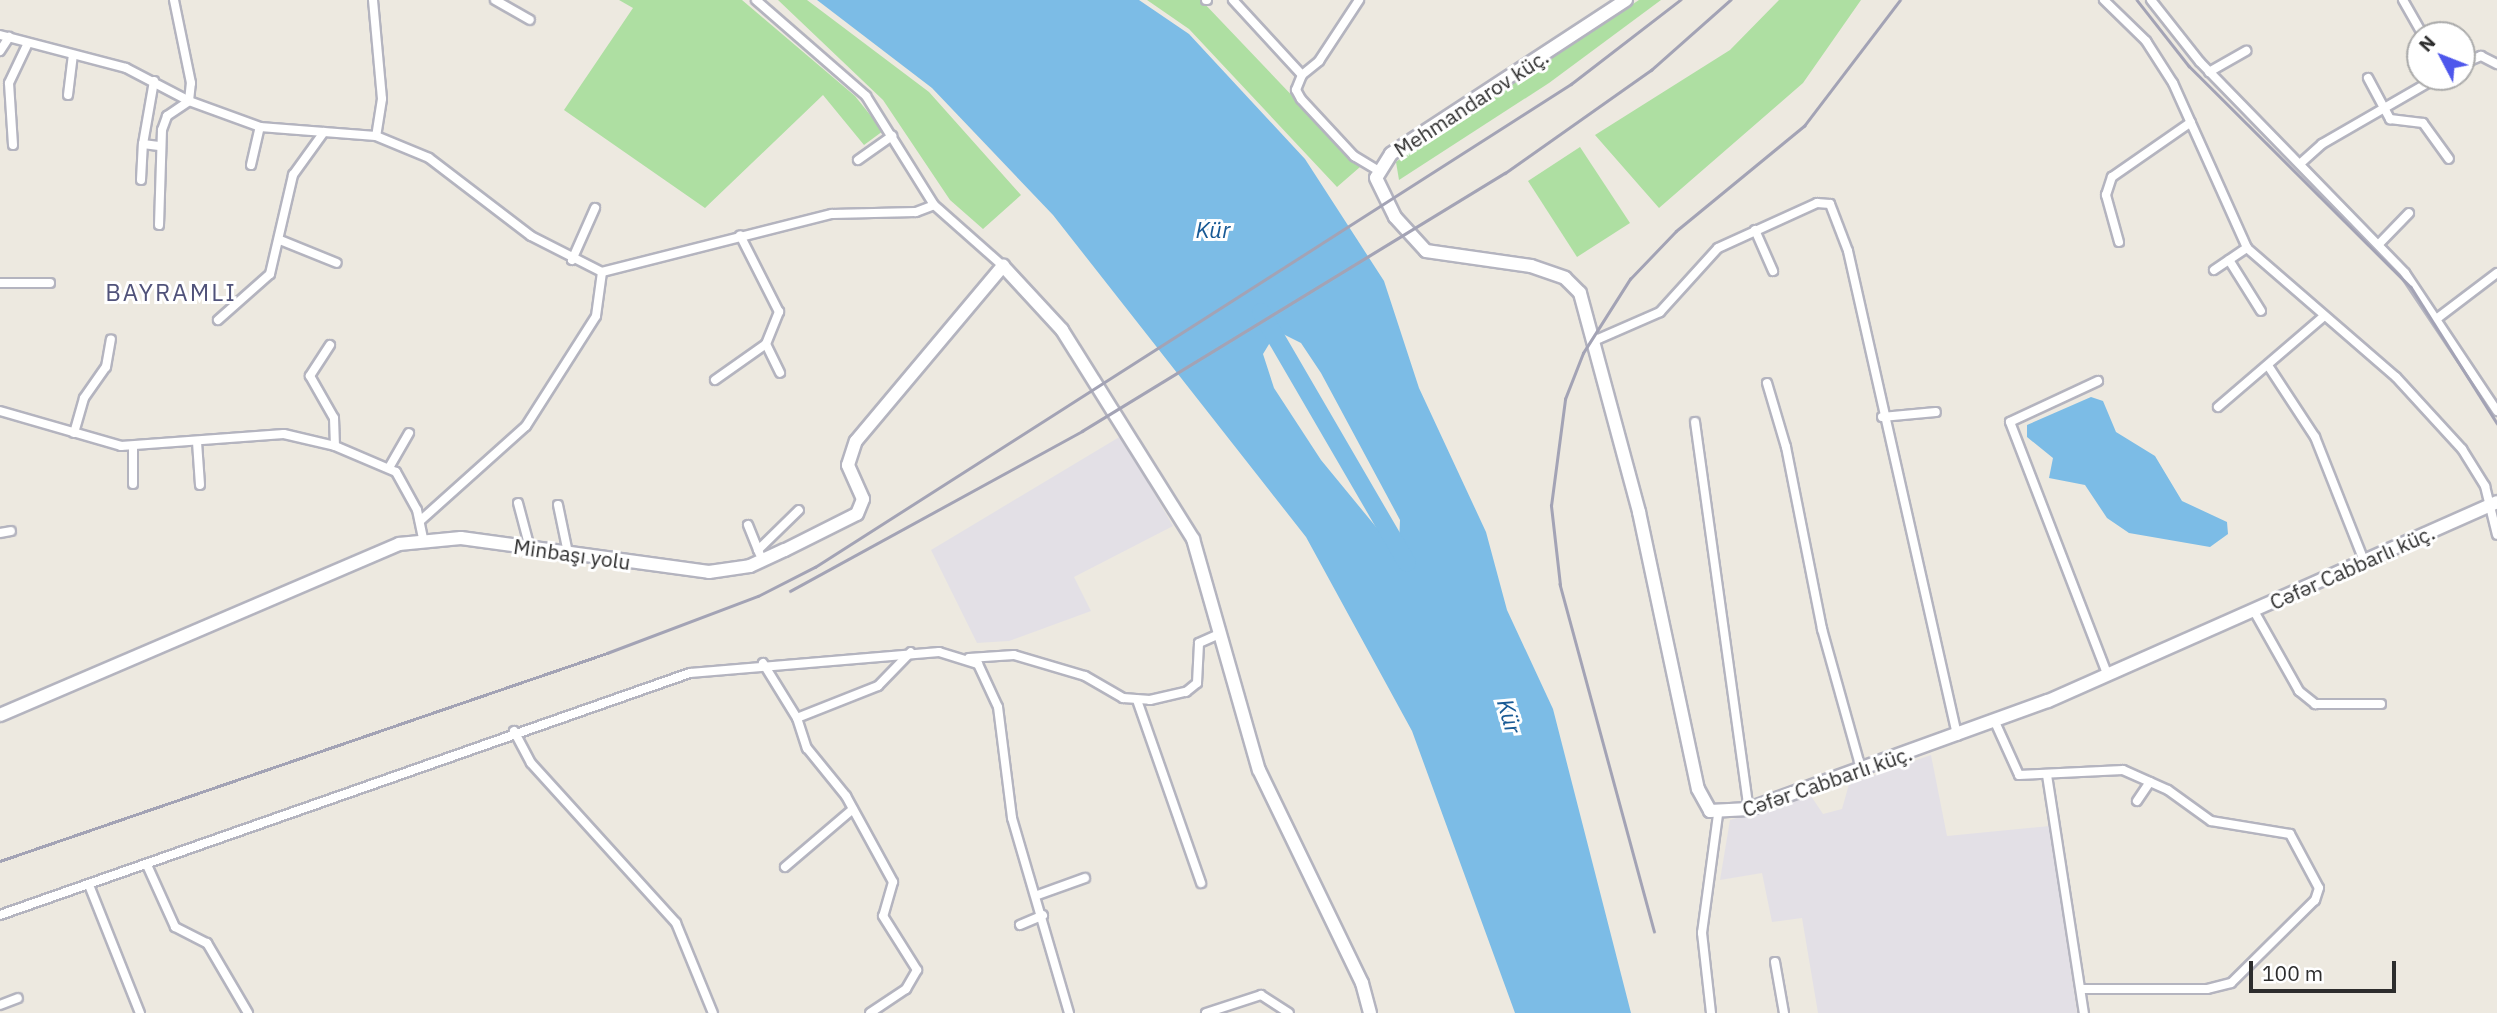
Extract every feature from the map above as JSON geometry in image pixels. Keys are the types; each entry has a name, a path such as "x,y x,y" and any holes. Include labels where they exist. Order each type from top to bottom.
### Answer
{"street":[{"path":"174,0 191,71 189,101"},
{"path":"373,0 382,99 376,136"},
{"path":"495,0 530,20"},
{"path":"756,0 866,96 934,205 1003,266 1062,330 1180,517 1204,565 1259,770 1362,983 1370,1013"},
{"path":"1233,0 1302,75"},
{"path":"1359,0 1319,61 1302,75 1296,90 1301,99 1354,156 1376,169"},
{"name":"Mehmandarov küç.","path":"1437,255 1419,246 1395,217 1377,187 1376,169 1626,0"},
{"path":"2104,0 2146,41 2191,122 2247,248 2396,377 2462,449 2481,477 2493,504 2497,535"},
{"path":"2403,0 2415,21"},
{"path":"2154,1 2208,72 2302,162 2379,243 2439,317 2497,411"},
{"path":"0,51 4,36 28,43 154,81 189,101 260,127 376,136 456,174 503,216 572,260 602,272 740,234 832,214 916,212 934,205"},
{"path":"13,145 9,83 28,43"},
{"path":"2208,72 2246,51"},
{"path":"68,95 73,57"},
{"path":"2476,62 2495,59"},
{"path":"2368,78 2395,123 2423,122 2449,159"},
{"path":"141,180 143,144 154,81"},
{"path":"2302,162 2322,144 2415,91"},
{"path":"159,225 164,216 159,146 167,117 189,101"},
{"path":"2119,242 2106,195 2112,177 2191,122"},
{"path":"251,165 260,127"},
{"path":"218,320 265,281 281,240 293,175 324,132"},
{"path":"858,160 892,136"},
{"path":"143,144 159,146"},
{"path":"1597,340 1660,313 1706,256 1755,230 1817,203 1834,209 1957,736"},
{"path":"572,260 595,208"},
{"path":"2379,243 2409,213"},
{"path":"1755,230 1773,271"},
{"path":"715,380 766,344 779,308 740,234"},
{"path":"281,240 337,263"},
{"path":"2214,270 2247,248"},
{"name":"Cəfər Cabbarlı küç.","path":"1437,255 1531,266 1565,278 1580,293 1597,340 1698,789 1718,814 1749,809 1994,722 2108,676 2493,504"},
{"path":"2228,260 2260,311"},
{"name":"Minbaşı yolu","path":"1,711 374,553 423,539 530,548 709,572 760,555 857,514 863,499 848,465 856,442 1003,266"},
{"path":"421,521 526,426 596,316 602,272"},
{"path":"2439,317 2497,273"},
{"path":"0,283 50,283"},
{"path":"2218,407 2269,367 2324,316"},
{"path":"74,433 84,398 106,367 110,339"},
{"path":"766,344 780,373"},
{"path":"330,345 310,376 334,418 335,446"},
{"path":"2269,367 2315,436 2365,563"},
{"path":"2098,381 2010,422 2108,676"},
{"path":"1767,383 1786,447 1822,629 1861,769"},
{"path":"0,411 133,447 284,434 335,446 390,467 421,521 423,539"},
{"path":"1882,417 1936,412"},
{"path":"1695,422 1749,809"},
{"path":"390,467 409,433"},
{"path":"197,442 200,485"},
{"path":"133,447 133,484"},
{"path":"518,503 530,548"},
{"path":"558,505 568,553"},
{"path":"748,525 760,555 799,510"},
{"path":"0,533 11,530"},
{"path":"2255,611 2299,691 2315,704 2381,704"},
{"path":"0,915 148,865 513,732 691,673 763,663 911,652 969,658 996,652 1025,658 1138,700 1186,692 1197,683 1199,643 1222,632"},
{"path":"797,718 878,686 911,652"},
{"path":"969,658 998,707 1011,810 1038,895 1069,1013"},
{"path":"763,663 797,718 807,748 853,809 893,882 883,916 918,970 906,989 870,1013"},
{"path":"1138,700 1201,883"},
{"path":"1994,722 2014,772 2047,775 2113,768 2150,782 2211,821 2290,834 2319,894 2246,975 2218,988 2082,989"},
{"path":"513,732 531,763 676,923 713,1013"},
{"path":"2047,775 2084,1013"},
{"path":"2137,801 2150,782"},
{"path":"785,867 853,809"},
{"path":"1711,1013 1702,933 1718,814"},
{"path":"148,865 175,927 207,943 248,1013"},
{"path":"1038,895 1085,878"},
{"path":"89,885 140,1013"},
{"path":"1020,925 1043,915"},
{"path":"1775,962 1784,1013"},
{"path":"1206,1013 1261,995 1289,1013"},
{"path":"0,1004 18,998"}],"shaded area":[{"path":"1121,436 1173,526 1074,577 1091,611 1009,641 977,643 931,550"},
{"path":"1931,755 1947,836 2050,826 2077,1013 1818,1013 1802,918 1772,922 1762,873 1720,880 1730,820 1811,796 1823,814 1842,809 1849,784"}],"green space":[{"path":"619,0 742,0 855,96 883,131 864,145 823,95 705,208 564,110 633,8"},
{"path":"778,0 807,0 929,92 1021,195 983,229 950,200 883,100"},
{"path":"1147,0 1201,0 1360,167 1337,187 1189,29"},
{"path":"1639,0 1661,0 1549,83 1399,180 1396,162 1408,153"},
{"path":"1779,0 1861,0 1803,83 1659,208 1595,135 1730,50"},
{"path":"1580,147 1630,223 1577,257 1528,181"}],"water":[{"name":"Kür","path":"817,0 1139,0 1189,34 1305,159 1384,281 1419,388 1486,532 1507,610 1553,709 1631,1013 1515,1013 1412,731 1306,537 1053,215 932,88","holes":["1277,331 1301,343 1321,373 1400,520 1399,544 1381,533 1321,460 1274,388 1263,354"]},
{"path":"2091,397 2103,401 2116,432 2155,456 2182,501 2227,522 2228,534 2210,547 2129,533 2107,518 2085,485 2049,478 2053,458 2027,437 2027,425"}],"waterway":[{"name":"Kür","path":"1261,312 1407,563"}],"railway":[{"path":"0,861 607,653 758,596 815,567 1571,84 1680,0"},
{"path":"790,591 1082,431 1505,173 1651,70 1730,0"},
{"path":"1654,932 1560,585 1551,506 1565,399 1583,353 1630,279 1676,231 1804,126 1900,0"},
{"path":"2137,0 2189,66 2411,287 2497,423"}],"district":[{"name":"BAYRAMLI","path":"171,293"}]}
